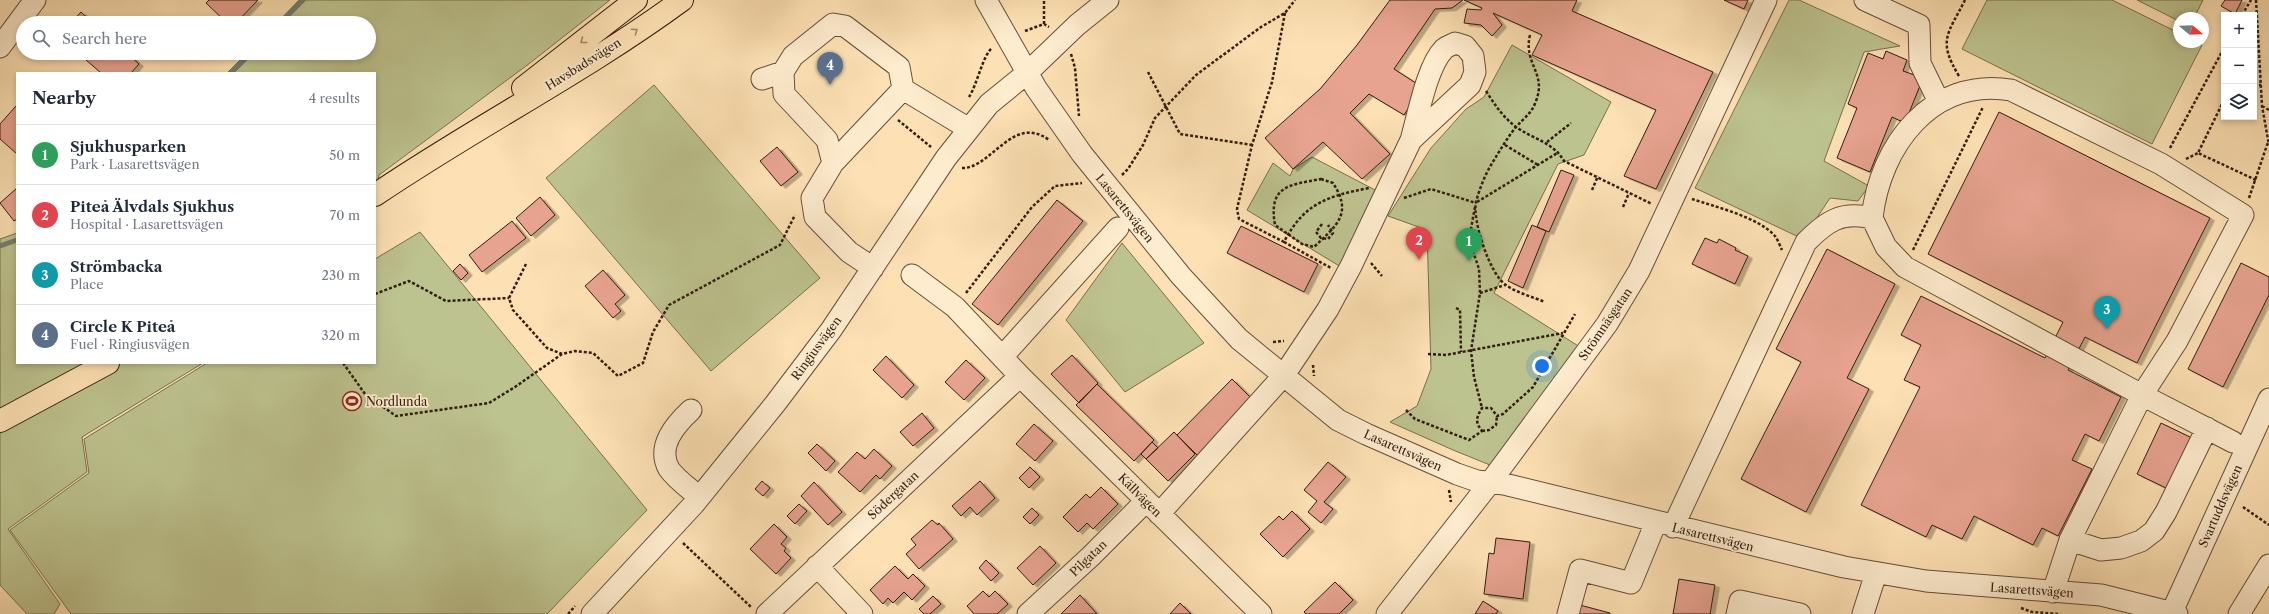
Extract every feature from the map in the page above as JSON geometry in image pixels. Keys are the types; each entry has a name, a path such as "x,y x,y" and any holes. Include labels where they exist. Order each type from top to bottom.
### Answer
{"main road":[{"name":"Havsbadsvägen","path":"483,126 503,104 636,0"},
{"name":"Havsbadsvägen","path":"376,194 483,126 595,58 682,0"},
{"path":"0,421 106,364"}],"street":[{"path":"23,16 35,0"},
{"name":"Ringiusvägen","path":"592,614 699,497 775,404 831,330 946,158 989,104 1028,73 1077,25 1108,0"},
{"name":"Strömnäsgatan","path":"1387,614 1489,484 1607,324 1639,270 1677,193 1766,0"},
{"path":"1865,0 1919,25 1920,63 1939,102"},
{"name":"Lasarettsvägen","path":"991,6 1028,73 1082,154 1209,308 1238,339 1284,375 1326,411 1366,434 1457,474 1489,484 1504,484 1793,556 1876,573 1926,581 2101,595 2173,613"},
{"path":"834,163 827,140 784,94 783,72 793,56 833,24 845,26 899,67 903,89 969,129"},
{"path":"0,47 16,26"},
{"path":"762,79 783,72"},
{"path":"2053,592 2070,540 2142,395 2177,341 2242,215 2161,164 2011,90 1993,87 1968,90 1939,102 1911,124 1896,144 1881,173 1874,198 1872,218 1886,247 1905,267 2142,395 2234,442"},
{"path":"873,268 849,252 815,217 812,198 834,163 903,89"},
{"path":"1284,375 1338,291 1411,140"},
{"path":"1568,614 1580,570 1631,582 1664,524 1793,272 1806,242 1821,227 1840,217 1857,215 1872,218"},
{"path":"1002,357 1118,228"},
{"name":"Källvägen","path":"912,275 955,307 1020,376 1260,614"},
{"name":"Pilgatan","path":"1028,614 1090,557 1152,507 1284,375"},
{"name":"Södergatan","path":"760,611 817,566 1020,376"},
{"name":"Svartuddsvägen","path":"2173,613 2269,399"},
{"path":"691,410 674,425 664,450 669,469 699,497"},
{"path":"2070,540 2101,550 2122,548 2141,541 2154,531 2166,512 2206,428"},
{"path":"2239,614 2269,565"},
{"path":"817,566 862,614"},
{"path":"1863,614 1876,573"},
{"path":"1737,614 1740,601 1800,614"}],"path":[{"path":"1044,0 1044,24"},
{"path":"955,307 1032,207 1055,186 1072,183 1109,187 1128,170 1143,145 1155,118 1164,106 1196,75 1262,27 1285,13 1295,0"},
{"path":"1965,0 1950,31 1946,48 1950,61 1968,90"},
{"path":"2244,12 2252,0"},
{"path":"2256,0 2260,85 2269,145"},
{"path":"1285,13 1272,82 1252,145 1236,209 1239,219 1332,268"},
{"path":"1482,431 1477,424 1476,417 1482,408 1474,377 1471,351 1480,293 1479,269 1469,239 1476,203 1490,167 1517,127 1531,113 1540,87 1538,73 1528,54 1530,35"},
{"path":"2161,164 2221,54"},
{"path":"1148,72 1164,106 1180,134 1252,145"},
{"path":"1482,86 1498,111 1517,127 1547,142 1559,152 1564,161 1654,204"},
{"path":"1905,267 1993,87"},
{"path":"2221,106 2198,153 2256,180"},
{"path":"2262,106 2269,110"},
{"path":"885,108 946,158 961,168 972,167 1011,138 1022,134 1043,135 1053,143"},
{"path":"1547,142 1571,123"},
{"path":"2242,215 2256,180 2268,140"},
{"path":"1505,145 1538,165"},
{"path":"1398,201 1431,189 1476,203 1559,152"},
{"path":"1592,190 1598,176"},
{"path":"1328,180 1340,194 1343,206 1342,217 1332,230 1333,233 1331,237 1324,238 1314,247 1302,244 1288,235 1275,225 1274,205 1280,193 1289,185 1328,180"},
{"path":"1284,242 1298,218 1317,202 1340,194 1370,187"},
{"path":"1623,207 1629,193"},
{"path":"1677,193 1745,218 1775,236 1793,272"},
{"path":"344,364 365,394 396,416 490,403 515,388 562,354 575,351 593,353 618,376 643,363 653,332 669,305 780,246 801,205 812,198"},
{"path":"1476,203 1479,230 1486,253 1496,273 1505,285 1545,302"},
{"path":"1322,224 1316,232 1324,238"},
{"path":"1328,224 1332,230"},
{"path":"1369,261 1382,276"},
{"path":"526,264 509,298 512,310 547,348 562,354"},
{"path":"376,294 409,281 446,301 509,298"},
{"path":"1480,293 1505,285"},
{"path":"1456,308 1460,310 1461,352"},
{"path":"1497,416 1503,414 1533,387 1563,332 1575,314"},
{"path":"1428,354 1446,355 1471,351 1563,332"},
{"path":"1313,362 1315,381"},
{"path":"1406,410 1415,419 1468,440 1482,431 1489,430 1496,425 1497,416 1491,408 1482,408"},
{"path":"1447,485 1452,498 1451,508"},
{"path":"2243,507 2269,526"},
{"path":"669,531 760,611"}],"green space":[{"path":"299,0 610,0 530,63 379,175 376,192 376,72 228,72 240,60 376,60 376,16 284,16"},
{"path":"1789,0 1799,0 1900,46 1864,52 1824,161 1869,186 1858,201 1830,198 1803,239 1695,188"},
{"path":"1987,0 2112,0 2173,30 2173,48 2200,48 2152,144 1962,49"},
{"path":"2137,0 2203,0 2197,12 2173,12 2173,18"},
{"path":"1512,45 1611,102 1584,155 1558,164 1494,293 1580,347 1490,465 1390,422 1417,406 1431,369 1427,230 1388,216 1431,148 1466,109 1484,97"},
{"path":"654,85 820,278 711,371 546,178"},
{"path":"1312,157 1377,191 1341,267 1247,210 1273,163 1290,176 1293,169"},
{"name":"Nordlunda","path":"420,232 647,510 547,614 71,614 10,530 89,473 84,439 205,364 376,364 376,258"},
{"path":"16,233 16,364 201,364 82,437 87,472 8,529 60,604 54,614 27,614 0,585 0,239"},
{"path":"1122,243 1204,343 1125,392 1066,320"}],"building":[{"path":"209,0 258,0 243,16 220,16 206,3"},
{"path":"1390,0 1463,0 1452,8 1435,9 1394,69 1422,87 1404,115 1369,94 1350,113 1390,154 1362,179 1323,142 1293,169 1265,138 1320,89 1357,45"},
{"path":"1464,0 1577,0 1572,11 1713,72 1656,189 1624,176 1656,110 1532,55 1542,35 1493,13 1502,25 1492,36 1481,25 1464,23 1467,9 1481,10 1482,8"},
{"path":"1724,0 1748,0 1744,9"},
{"path":"2225,0 2242,0 2236,12 2232,12 2221,6"},
{"path":"81,12 85,16 77,16"},
{"path":"1886,51 1907,60 1903,71 1923,78 1905,123 1892,117 1870,172 1837,158 1857,108 1848,104 1868,53 1883,59"},
{"path":"86,60 135,60 139,64 132,72 100,72"},
{"path":"16,106 16,153 0,139 0,124"},
{"path":"1999,112 2210,218 2137,363 2085,337 2068,370 2121,397 2099,441 2085,434 2072,460 2092,469 2058,536 2042,528 2033,545 1974,516 1962,539 1932,525 1926,537 1861,505 1920,387 1904,380 1921,345 1901,335 1921,296 2045,358 2063,322 1928,254"},
{"path":"777,147 798,172 781,186 760,161"},
{"path":"1561,170 1574,175 1549,232 1537,227"},
{"path":"16,189 16,220 14,221 0,203"},
{"path":"540,197 555,215 531,236 516,218"},
{"path":"1057,200 1083,221 998,325 972,304"},
{"path":"512,221 526,238 482,272 469,255"},
{"path":"1532,225 1546,231 1523,288 1508,281"},
{"path":"1241,226 1318,264 1304,292 1227,253"},
{"path":"1705,238 1717,243 1719,239 1736,248 1735,250 1748,256 1735,284 1692,264"},
{"path":"1827,249 1895,284 1847,378 1869,389 1806,512 1741,479 1801,362 1776,349"},
{"path":"2241,263 2269,277 2269,295 2223,387 2188,369"},
{"path":"460,264 468,273 461,280 453,271"},
{"path":"603,270 625,295 615,304 621,311 613,318 585,286"},
{"path":"1072,355 1098,383 1079,403 1051,374"},
{"path":"886,356 914,385 902,398 873,370"},
{"path":"966,360 985,378 964,400 945,382"},
{"path":"1232,379 1253,400 1198,456 1177,435"},
{"path":"1097,384 1154,440 1134,461 1076,405"},
{"path":"922,413 934,428 913,446 900,432"},
{"path":"2161,423 2194,439 2170,490 2137,474"},
{"path":"1034,424 1053,441 1035,461 1016,444"},
{"path":"1174,432 1195,454 1168,481 1146,459"},
{"path":"1152,442 1158,448 1146,459 1141,454"},
{"path":"817,444 835,461 826,471 808,453"},
{"path":"874,449 892,466 880,479 876,475 860,492 838,472 857,452 865,459"},
{"path":"1328,462 1346,477 1324,502 1333,509 1321,523 1308,512 1317,501 1304,490"},
{"path":"1030,467 1040,477 1029,488 1019,478"},
{"path":"762,481 770,488 763,496 755,489"},
{"path":"980,481 995,498 977,515 970,507 961,516 952,506"},
{"path":"814,482 842,512 828,525 801,496"},
{"path":"1101,487 1118,504 1093,529 1087,523 1078,532 1063,517 1086,494 1090,498"},
{"path":"799,504 807,511 795,524 787,516"},
{"path":"1032,508 1039,515 1030,524 1023,517"},
{"path":"1292,511 1310,529 1283,557 1260,534 1279,516 1283,520"},
{"path":"932,520 938,525 939,523 953,539 919,569 906,554 916,545 911,539"},
{"path":"774,524 787,537 781,544 786,548 784,551 791,558 776,574 750,549"},
{"path":"1496,538 1530,542 1523,599 1484,594 1489,553 1494,554"},
{"path":"1040,546 1056,563 1033,585 1017,568"},
{"path":"986,560 999,573 991,581 979,568"},
{"path":"895,566 908,579 913,574 925,586 912,600 904,592 893,603 888,598 883,604 870,590"},
{"path":"1679,579 1715,585 1710,614 1673,614"},
{"path":"1335,582 1353,600 1339,614 1306,614 1304,612"},
{"path":"983,591 989,597 995,591 1008,604 997,614 974,614 967,606"},
{"path":"1080,595 1097,614 1061,614"},
{"path":"933,596 941,604 930,614 924,614 919,609"},
{"path":"1483,601 1498,611 1496,614 1475,614"},
{"path":"1180,603 1191,614 1170,614"},
{"path":"1576,604 1610,613 1610,614 1574,614"}],"waterway":[{"path":"287,16 303,0"},
{"path":"232,72 244,60"},
{"path":"0,246 16,240"}],"place":[{"name":"Circle K Piteå","path":"830,85"},
{"name":"Piteå Älvdals Sjukhus","path":"1419,260"},
{"name":"Sjukhusparken","path":"1469,261"},
{"name":"Strömbacka","path":"2107,329"},
{"name":"Nordlunda","path":"352,401"}]}
